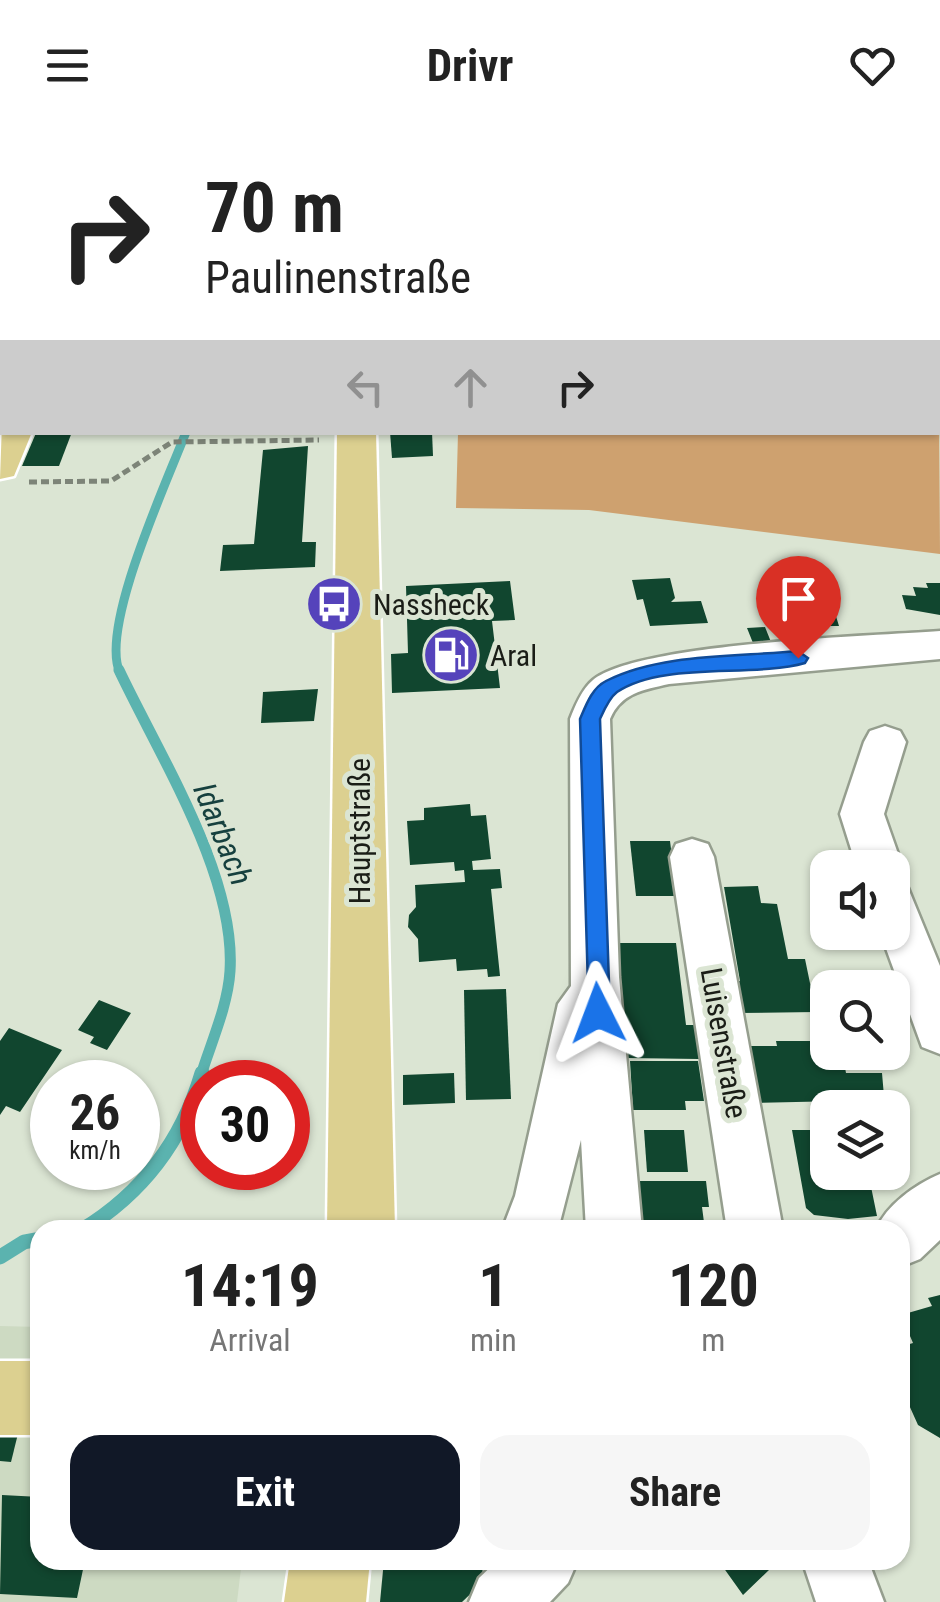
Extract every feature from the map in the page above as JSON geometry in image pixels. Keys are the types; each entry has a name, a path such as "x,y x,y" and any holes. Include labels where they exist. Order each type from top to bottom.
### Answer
{"main road":[{"path":"9,474 13,435"},
{"name":"Hauptstraße","path":"356,436 361,1220"},
{"path":"0,1398 30,1398"},
{"path":"325,1602 329,1570"}],"street":[{"path":"613,1220 595,977 590,719 610,687 656,672 940,645"},
{"path":"874,850 862,814 885,742"},
{"name":"Luisenstraße","path":"692,856 752,1220"},
{"path":"910,950 940,1031"},
{"path":"534,1220 542,1196 580,1011 595,977"},
{"path":"910,1230 940,1202"},
{"path":"503,1602 534,1570"},
{"path":"839,1570 850,1602"}],"path":[{"path":"9,474 111,481 172,442 356,436"}],"shaded area":[{"path":"458,435 939,435 940,554 589,510 456,508"},
{"path":"0,1326 30,1327 30,1570 241,1570 237,1602 0,1602"}],"building":[{"path":"35,435 71,435 59,466 22,466"},
{"path":"390,435 432,435 433,456 392,458"},
{"path":"308,446 302,542 316,542 315,567 220,571 223,545 254,544 263,450"},
{"path":"670,578 675,598 671,602 701,601 708,623 650,626 643,599 637,600 632,580"},
{"path":"510,581 515,620 492,621 500,688 392,693 391,654 408,653 406,586"},
{"path":"926,583 940,583 940,615 906,609 902,595 916,596 913,587 928,588"},
{"path":"808,597 830,597 839,626 777,626 771,600 809,600"},
{"path":"765,627 773,647 755,648 747,628"},
{"path":"318,689 314,721 261,723 263,692"},
{"path":"470,804 471,816 486,815 491,859 472,861 473,870 500,869 502,888 491,889 500,976 488,977 487,969 457,971 456,959 419,962 418,939 408,927 409,915 416,907 415,885 465,882 464,870 455,871 454,862 410,865 407,821 424,820 424,808"},
{"path":"630,841 670,841 677,896 636,896"},
{"path":"758,886 761,903 777,904 788,959 805,959 810,1012 739,1013 734,981 740,981 724,887"},
{"path":"618,943 676,943 686,1025 695,1025 699,1059 627,1058"},
{"path":"506,989 511,1099 466,1100 464,990"},
{"path":"99,1000 131,1013 107,1050 90,1043 94,1037 78,1030"},
{"path":"9,1028 62,1050 55,1060 30,1060 30,1097 20,1112 6,1106 0,1115 0,1041"},
{"path":"776,1041 810,1041 810,1070 882,1073 883,1090 810,1090 810,1102 753,1103 744,1046 777,1046"},
{"path":"630,1061 698,1061 704,1101 685,1101 686,1110 633,1110"},
{"path":"454,1073 455,1103 403,1105 403,1075"},
{"path":"644,1130 684,1130 688,1172 647,1172"},
{"path":"792,1130 810,1130 810,1190 872,1190 877,1216 848,1219 814,1215 806,1208"},
{"path":"636,1181 706,1181 709,1207 702,1207 704,1220 640,1220"},
{"path":"940,1295 940,1438 918,1425 910,1407 910,1312 932,1306 928,1298"},
{"path":"30,1373 11,1462 0,1461 0,1374"},
{"path":"2,1495 30,1496 30,1570 83,1570 77,1598 0,1594"},
{"path":"383,1570 483,1570 482,1583 462,1602 380,1602"},
{"path":"725,1570 769,1570 743,1595"}],"waterway":[{"name":"Idarbach","path":"120,671 116,652 127,590 185,435"},
{"name":"Idarbach","path":"120,671 192,817 221,896 229,934 229,984 206,1060"},
{"name":"Idarbach","path":"97,1220 142,1182 180,1126"},
{"name":"Idarbach","path":"0,1257 30,1241"}],"place":[{"name":"Nassheck","path":"334,604"},
{"name":"Aral","path":"451,655"}],"route":[{"path":"598,1013 590,719 597,703 610,687 628,678 798,658"}]}
